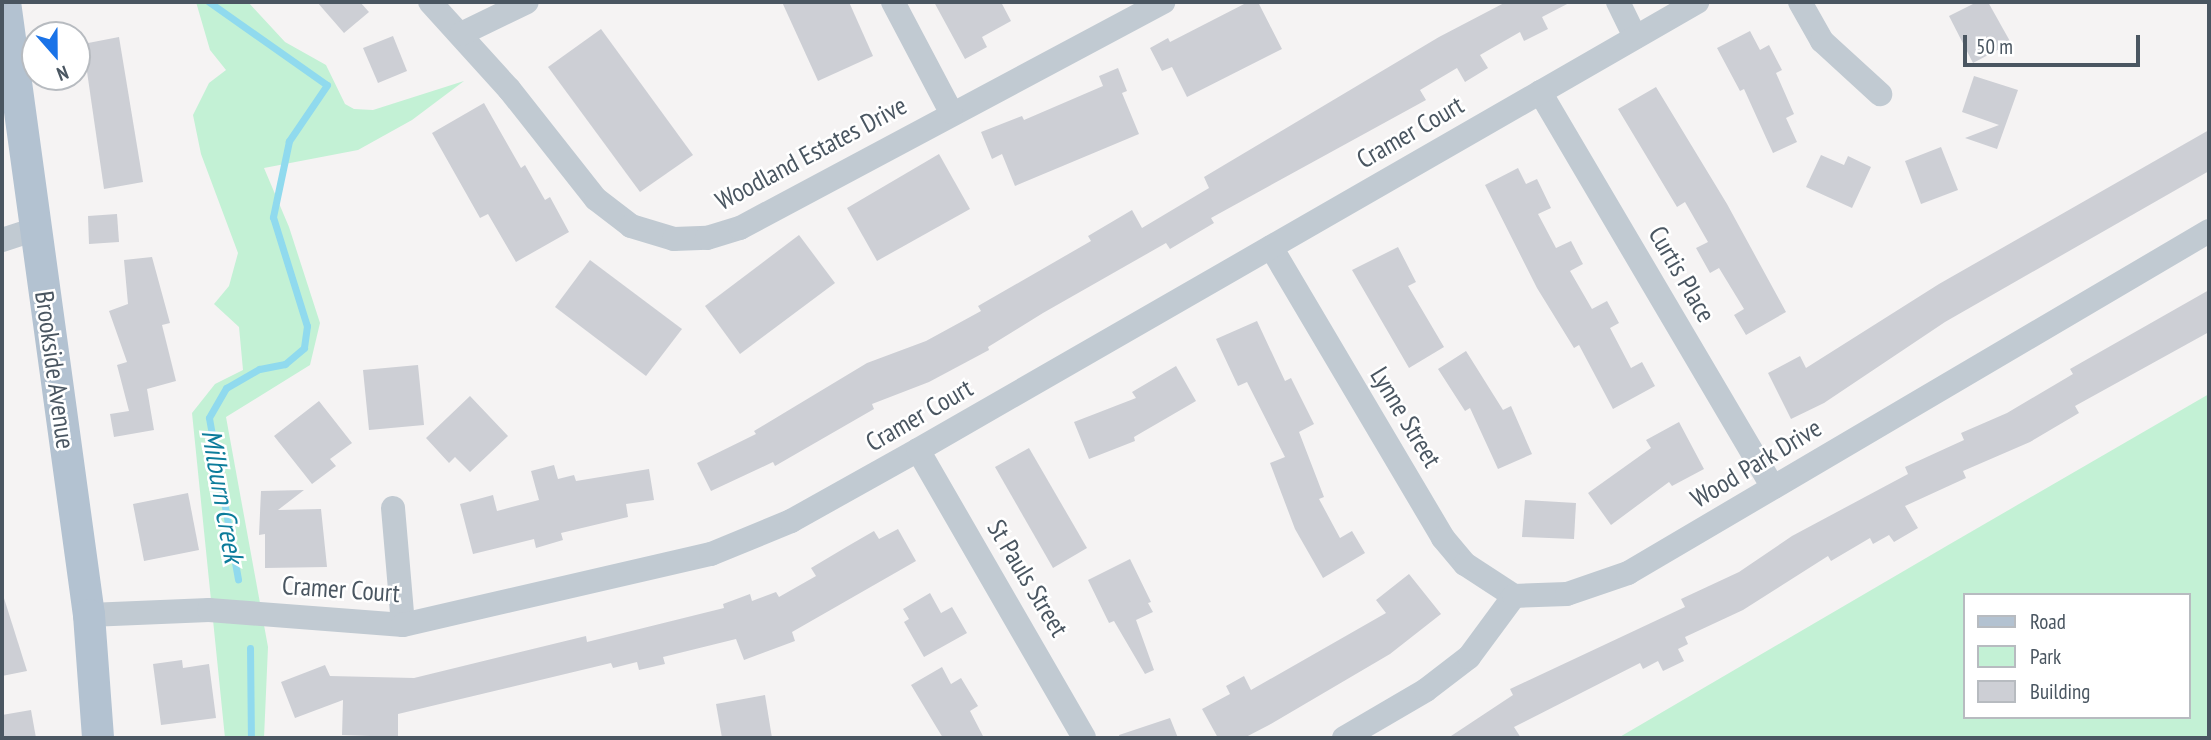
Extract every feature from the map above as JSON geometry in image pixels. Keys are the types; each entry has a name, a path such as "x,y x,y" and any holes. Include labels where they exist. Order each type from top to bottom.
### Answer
{"main road":[{"name":"Brookside Avenue","path":"5,2 89,615 98,738"}],"street":[{"name":"Woodland Estates Drive","path":"430,2 461,34 596,199 631,226 674,239 707,239 740,228 951,113 1085,48 1164,2"},
{"path":"461,34 527,2"},
{"path":"893,2 951,113"},
{"path":"1618,2 1635,37"},
{"name":"Cramer Court","path":"89,615 209,610 403,625 711,554 791,521 918,450 1697,2"},
{"path":"1800,2 1822,41 1880,94"},
{"name":"Curtis Place","path":"1540,92 1773,487"},
{"path":"2,240 35,229"},
{"name":"Wood Park Drive","path":"1514,596 1597,587 2209,231"},
{"name":"Lynne Street","path":"1271,247 1443,538 1465,564 1514,596"},
{"name":"St Pauls Street","path":"918,450 1084,738"},
{"path":"393,508 403,625"},
{"path":"1344,738 1426,690 1469,657 1514,596"}],"green space":[{"path":"196,2 248,2 285,42 326,65 345,104 354,109 373,110 464,81 412,120 358,150 264,168 289,227 320,323 310,365 226,417 268,647 264,738 225,738 192,413 215,384 243,370 239,327 214,304 229,286 238,253 201,154 193,115 209,83 226,70 210,50"},
{"path":"2209,394 2209,738 1618,738 1950,544"}],"building":[{"path":"317,2 360,2 369,12 344,33"},
{"path":"782,2 849,2 873,56 818,81"},
{"path":"934,2 1001,2 1011,21 982,37 987,47 965,59"},
{"path":"1248,2 1258,2 1282,49 1187,97 1172,67 1162,71 1150,48 1168,38 1170,42"},
{"path":"1506,2 1571,2 1542,17 1548,29 1524,41 1520,32 1480,55 1488,68 1465,82 1457,68 1420,90 1426,100 1211,218 1214,223 1170,249 1166,243 1043,313 988,347 989,350 929,382 872,404 874,409 775,466 773,462 711,491 697,463 756,434 754,431 867,363 926,341 981,311 978,306 1091,241 1088,236 1132,210 1142,228 1209,188 1204,177 1439,37"},
{"path":"1977,2 1988,2 2011,43 1973,63 1949,16"},
{"path":"601,29 693,155 640,192 548,67"},
{"path":"1750,31 1760,50 1769,45 1782,70 1776,73 1794,114 1786,118 1797,142 1773,153 1744,89 1740,91 1717,48"},
{"path":"393,36 407,71 378,83 363,48"},
{"path":"119,37 143,182 104,189 90,91 91,42"},
{"path":"1118,68 1127,91 1122,93 1139,134 1015,186 1002,154 992,159 981,132 1022,116 1024,120 1103,86 1099,76"},
{"path":"1974,76 2018,90 1997,149 1965,138 1999,125 1962,112"},
{"path":"1656,87 1727,204 1786,312 1746,335 1734,315 1744,309 1719,268 1710,273 1696,248 1708,242 1685,202 1677,207 1618,109"},
{"path":"484,103 521,168 525,165 545,200 550,197 569,232 516,262 488,214 480,218 432,133"},
{"path":"2209,130 2209,171 1945,322 1824,403 1791,419 1768,373 1800,356 1806,368 1939,284"},
{"path":"1941,147 1958,190 1921,204 1905,161"},
{"path":"939,154 970,209 877,261 847,208"},
{"path":"1821,155 1844,165 1848,156 1871,167 1852,208 1806,187"},
{"path":"1518,168 1526,184 1537,179 1551,208 1538,214 1556,248 1571,241 1583,264 1570,271 1592,309 1607,301 1619,323 1610,328 1631,368 1642,362 1655,386 1613,409 1579,345 1574,348 1537,288 1485,185"},
{"path":"117,214 119,242 89,244 88,216"},
{"path":"799,235 835,283 740,354 705,306"},
{"path":"1398,247 1416,282 1408,286 1444,347 1409,368 1352,270"},
{"path":"152,257 170,323 162,325 176,381 147,389 154,430 114,437 110,414 129,411 117,365 127,362 109,311 128,304 124,260"},
{"path":"590,260 682,329 646,376 555,307"},
{"path":"2209,290 2209,332 2075,406 2079,413 2030,442 1963,471 1966,478 1905,506 1918,528 1894,542 1889,535 1873,544 1870,538 1831,561 1828,556 1743,610 1685,637 1688,644 1678,649 1684,661 1663,671 1658,661 1643,669 1640,663 1514,727 1521,738 1448,738 1513,695 1510,689 1685,607 1681,599 1739,572 1792,536 1908,474 1905,467 1964,440 1961,433 2007,413 2073,374 2070,369"},
{"path":"1257,321 1285,381 1291,378 1314,424 1299,432 1324,497 1319,499 1340,538 1352,531 1365,553 1323,578 1295,529 1270,463 1285,457 1247,382 1238,386 1216,339"},
{"path":"1466,351 1503,410 1511,406 1532,454 1498,469 1470,408 1465,411 1438,369"},
{"path":"418,365 424,425 369,430 363,370"},
{"path":"1176,366 1196,401 1134,437 1135,441 1089,459 1074,422 1136,398 1132,392"},
{"path":"470,396 508,436 470,472 455,457 449,463 426,438"},
{"path":"319,401 352,443 330,459 336,466 312,484 274,436"},
{"path":"1679,422 1704,469 1672,486 1669,482 1611,525 1588,493 1651,448 1646,440"},
{"path":"1029,448 1087,548 1053,568 995,467"},
{"path":"554,465 558,479 574,475 576,481 649,469 654,500 626,504 628,517 561,533 563,540 536,548 534,539 473,554 460,504 493,495 497,511 539,500 531,471"},
{"path":"304,490 278,510 321,509 327,567 265,568 265,534 259,535 261,491"},
{"path":"188,493 199,550 144,561 133,504"},
{"path":"1525,500 1576,503 1574,539 1522,537"},
{"path":"898,529 916,561 792,632 795,641 744,660 736,639 663,657 665,664 639,670 637,662 613,668 611,663 398,714 398,737 342,735 343,700 295,718 281,682 325,665 330,676 414,678 586,636 587,642 724,608 723,604 750,594 752,601 776,592 779,597 816,576 811,568 874,531 879,539"},
{"path":"1130,559 1151,602 1148,603 1153,612 1136,620 1154,670 1145,674 1114,621 1109,623 1088,580"},
{"path":"1409,574 1441,614 1390,654 1269,725 1244,738 1218,738 1202,709 1230,694 1226,686 1244,676 1251,690 1386,613 1376,600"},
{"path":"930,593 941,613 952,607 967,633 924,657 904,622 909,619 903,609"},
{"path":"2,596 27,671 2,676"},
{"path":"182,660 183,668 209,664 216,718 161,725 153,664"},
{"path":"942,667 951,684 961,678 978,706 970,711 984,738 943,738 911,685"},
{"path":"765,695 772,738 722,738 716,704"},
{"path":"31,710 36,738 2,738 2,715"},
{"path":"1170,718 1178,738 1120,738 1119,735"}],"waterway":[{"name":"Milburn Creek","path":"209,2 327,85 289,141 273,217 307,326 304,348 285,364 259,369 226,388 209,418 238,579"},
{"name":"Milburn Creek","path":"250,648 251,738"}]}
